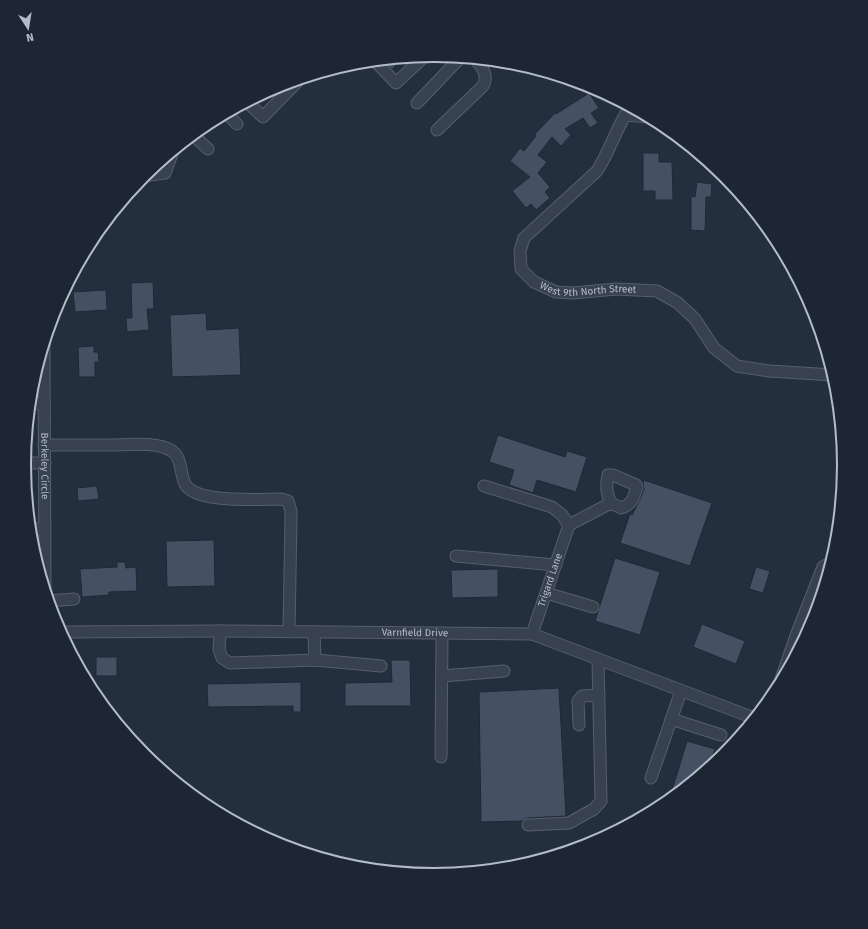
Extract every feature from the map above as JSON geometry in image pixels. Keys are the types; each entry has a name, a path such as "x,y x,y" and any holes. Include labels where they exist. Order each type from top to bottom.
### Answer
{"street":[{"path":"379,65 396,83 418,62"},
{"path":"417,103 456,62"},
{"path":"437,130 483,86 486,81 485,72 479,64"},
{"path":"253,104 263,117 292,88"},
{"name":"West 9th North Street","path":"628,111 597,171 524,238 520,251 521,269 534,282 556,292 573,293 616,289 657,291 678,303 695,319 714,348 737,366 769,371 826,375"},
{"path":"230,117 237,124"},
{"path":"197,139 208,149"},
{"path":"155,174 165,173 169,161"},
{"name":"Berkeley Circle","path":"42,374 45,463 45,569"},
{"path":"36,403 44,405"},
{"path":"44,445 161,446 173,451 178,459 185,484 191,491 201,496 214,498 281,500 288,502 291,511 289,632"},
{"path":"31,463 45,463"},
{"path":"484,486 552,507 562,515 569,525 612,503"},
{"name":"Trigard Lane","path":"532,634 569,525"},
{"path":"36,529 45,528"},
{"path":"456,556 556,565"},
{"path":"791,651 824,567"},
{"path":"546,593 593,607"},
{"path":"55,601 74,599"},
{"path":"220,631 219,649 222,658 230,663 315,660 381,666"},
{"name":"Varnfield Drive","path":"68,632 220,631 532,634 749,716"},
{"path":"314,632 315,660"},
{"path":"441,757 442,633"},
{"path":"528,824 569,823 594,809 601,801 598,660"},
{"path":"442,676 504,671"},
{"path":"651,778 681,691"},
{"path":"579,725 578,701 582,696 599,696"},
{"path":"671,719 721,735"}],"building":[{"path":"398,63 392,69 387,64"},
{"path":"589,93 599,108 591,113 598,123 590,128 583,118 565,129 571,135 561,146 552,137 538,155 547,162 538,173 550,187 545,192 550,198 536,210 531,204 526,208 512,191 530,177 510,161 520,148 524,151 536,136 535,134 555,113 556,114"},
{"path":"643,153 659,153 659,162 672,162 673,200 655,200 655,191 643,191"},
{"path":"697,182 712,184 711,197 706,197 705,231 691,230 691,196 695,197"},
{"path":"153,282 154,309 147,309 149,330 127,332 126,318 132,318 131,283"},
{"path":"106,290 107,310 75,312 73,292"},
{"path":"206,313 207,330 239,328 241,375 172,377 170,315"},
{"path":"94,346 94,352 98,352 99,362 95,362 95,377 79,377 78,347"},
{"path":"498,435 565,457 567,451 587,457 576,492 537,480 533,493 509,485 514,470 489,462"},
{"path":"644,480 712,503 690,566 620,543 630,514 632,515 641,497 644,489"},
{"path":"97,486 99,499 78,501 77,488"},
{"path":"214,540 215,586 167,587 166,541"},
{"path":"615,558 660,572 640,635 595,621"},
{"path":"117,562 125,562 126,568 136,567 137,591 109,592 109,595 82,597 80,569 117,567"},
{"path":"756,567 770,571 763,593 749,589"},
{"path":"498,569 498,597 452,598 451,570"},
{"path":"702,624 745,641 736,664 693,647"},
{"path":"96,657 117,657 117,676 96,676"},
{"path":"391,660 410,660 411,706 345,706 345,683 392,682"},
{"path":"301,682 301,712 293,712 293,706 208,707 207,684"},
{"path":"559,688 566,816 528,818 522,821 481,822 479,692"},
{"path":"687,741 715,749 713,755 700,767 672,789"}]}
